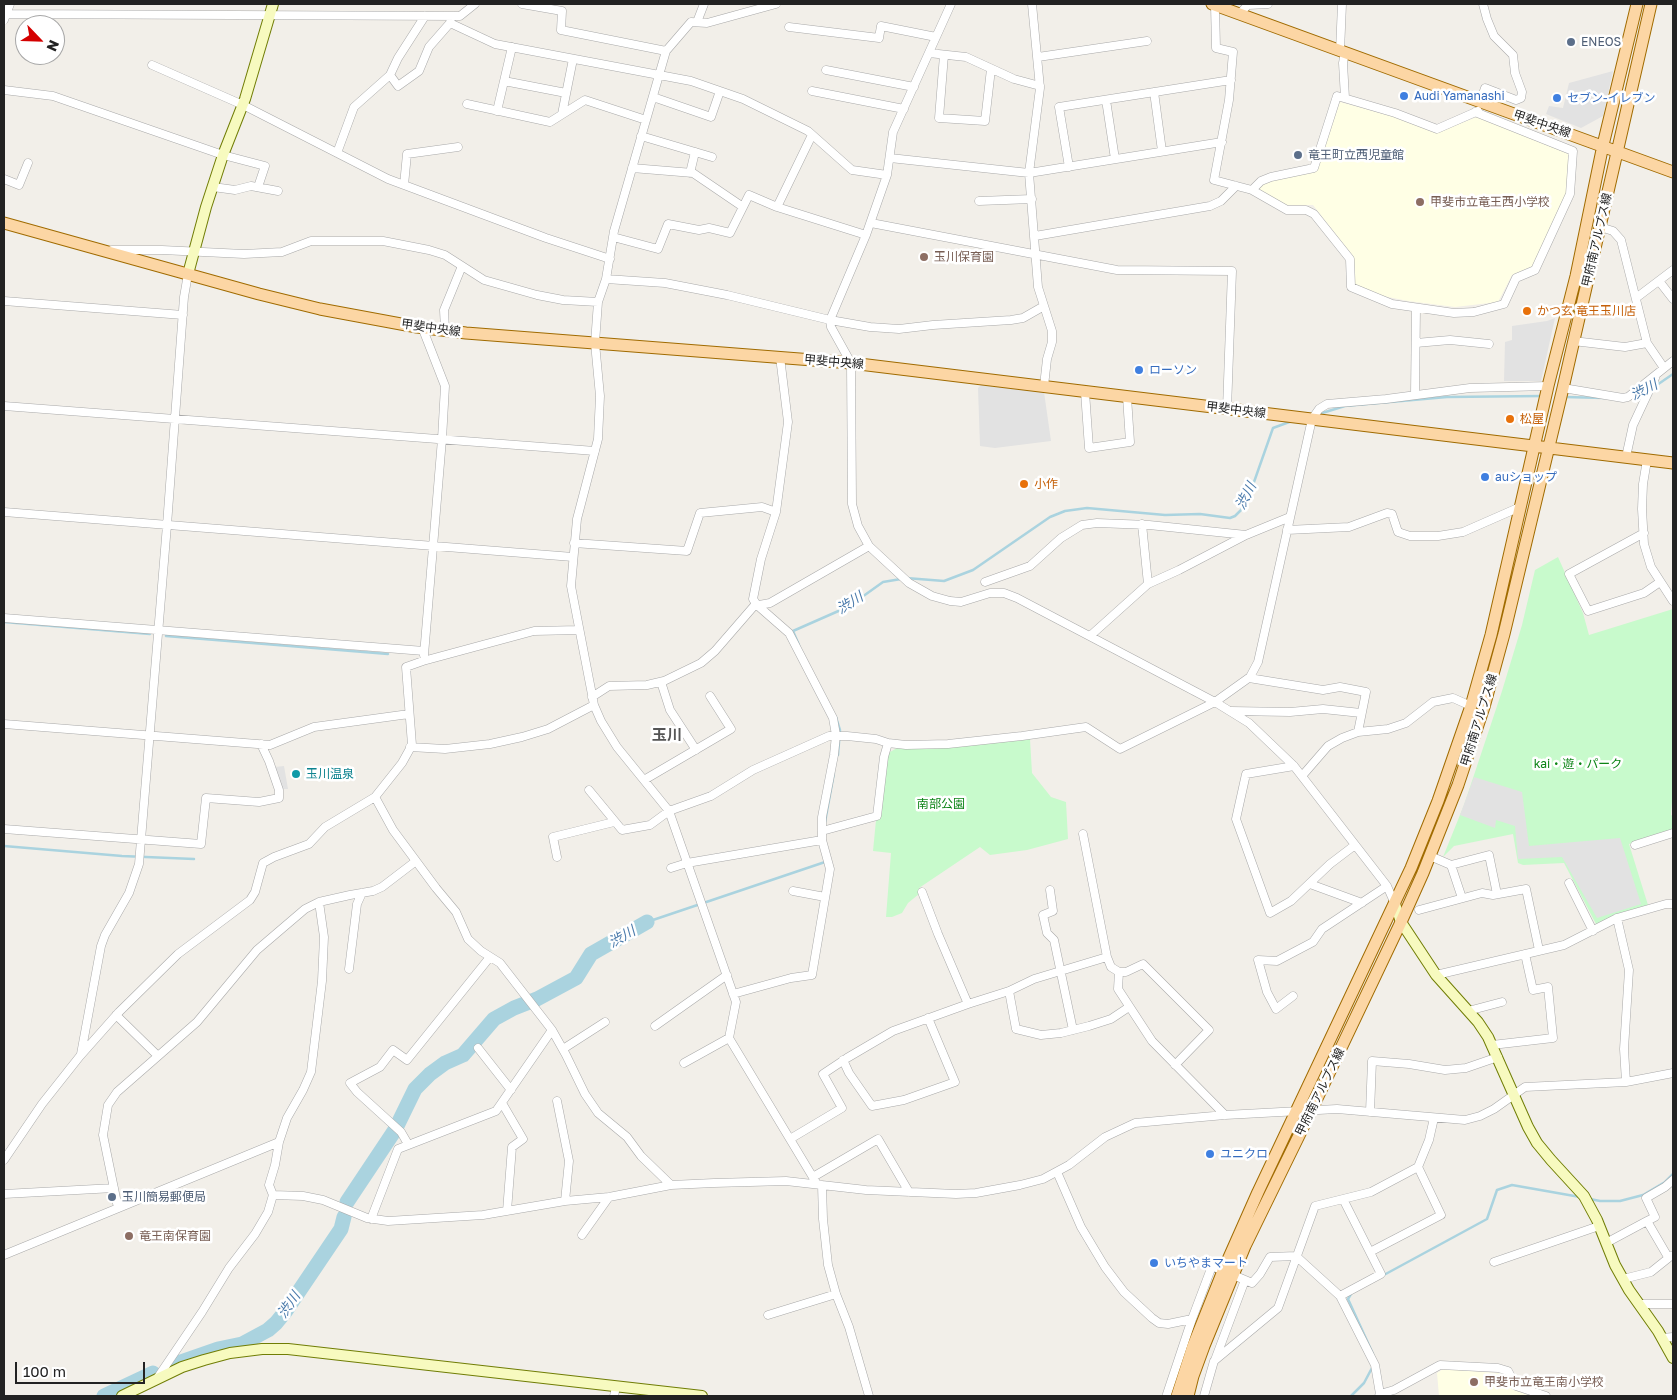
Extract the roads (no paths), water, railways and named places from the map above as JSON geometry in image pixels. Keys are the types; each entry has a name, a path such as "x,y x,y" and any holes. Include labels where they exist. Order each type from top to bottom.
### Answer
{"main road":[{"name":"甲斐中央線","path":"1214,4 1479,106 1603,145 1673,172"},
{"name":"甲府南アルプス線","path":"1188,1396 1228,1273 1258,1192 1395,904 1438,801 1471,706 1490,635 1548,386 1576,276 1603,145 1637,4"},
{"name":"甲府南アルプス線","path":"1172,1395 1228,1273 1312,1109 1401,922 1458,785 1484,707 1504,634 1652,4"},
{"name":"甲斐中央線","path":"4,222 320,309 422,327 595,344 852,363 1673,463"}],"street":[{"path":"10,4 5,17 271,7 425,16 451,20 495,44 691,82 743,99 812,135 852,170 887,176"},
{"path":"390,75 398,86 420,71 429,47 451,20 460,16 475,4"},
{"path":"522,4 562,11 561,30 666,51"},
{"path":"697,22 704,4"},
{"path":"776,4 762,6 707,23 691,22 666,51 613,237 606,279 598,302 595,344 600,396 598,439 577,519 570,586 592,697 601,722 617,746 669,811 736,1002 730,1038 817,1182 828,1265 836,1294 849,1327 869,1396"},
{"path":"951,4 893,132 887,176 871,223 830,320 830,327 852,363 852,504 858,526 869,546 909,583 932,596 950,602 961,602 990,593 1004,594 1017,598 1229,710 1249,723 1294,766 1387,886 1401,922 1436,974 1478,1022 1498,1057 1528,1127 1537,1143 1584,1196 1623,1280 1662,1338 1673,1358"},
{"path":"1032,4 1040,86 1030,173 1038,287 1052,331 1052,342 1047,359 1044,386"},
{"path":"1214,4 1216,48 1233,52 1229,100 1214,180 1252,190 1287,210 1306,210 1314,214 1350,258 1351,287 1392,304 1454,313 1474,312 1504,304 1516,278 1535,270 1570,194 1573,152 1479,106"},
{"path":"1240,14 1248,5 1268,4"},
{"path":"1342,4 1342,52 1345,98"},
{"path":"1252,190 1261,180 1271,176 1314,168 1337,96 1396,113 1437,129 1479,106 1485,88 1516,100 1521,98 1522,92 1515,73 1513,55 1494,36 1483,4"},
{"path":"80,1056 101,946 105,934 129,893 139,864 184,297 188,274 223,155 243,106 271,7"},
{"path":"337,153 354,108 390,75 398,58 425,16"},
{"path":"789,27 879,38 881,26 936,38"},
{"path":"1038,57 1147,41"},
{"path":"497,111 512,47"},
{"path":"929,53 966,57 1014,79 1040,86"},
{"path":"944,55 939,118 985,121 991,69"},
{"path":"562,114 573,59"},
{"path":"152,65 243,106 388,179 546,238 610,259"},
{"path":"826,70 914,87"},
{"path":"1069,166 1059,107 1231,80"},
{"path":"504,81 566,94"},
{"path":"4,90 53,96 223,155 264,166 258,187"},
{"path":"653,97 711,117 720,91"},
{"path":"812,91 904,109"},
{"path":"1154,92 1162,152"},
{"path":"467,104 550,122 586,100 646,120"},
{"path":"1106,100 1115,159"},
{"path":"777,207 812,135"},
{"path":"641,136 712,157"},
{"path":"890,158 1030,173 1222,142"},
{"path":"404,185 406,154 458,147"},
{"path":"690,173 695,152"},
{"path":"4,179 19,185 28,163"},
{"path":"632,168 690,173 743,207"},
{"path":"213,187 235,190 251,186 278,191"},
{"path":"1034,236 1210,206 1221,201 1236,186"},
{"path":"613,237 658,249 668,224 699,230 709,228 730,233 750,195 777,207 866,235"},
{"path":"979,202 1032,199"},
{"path":"871,223 1117,270 1232,271 1227,409"},
{"path":"1600,227 1614,232 1621,240 1647,343 1664,368"},
{"path":"103,250 162,250 244,254 282,252 311,241 383,241 430,250 444,255 484,280 537,295 598,302"},
{"path":"445,330 444,310 462,266"},
{"path":"1636,298 1673,270"},
{"path":"606,279 665,283 727,295 830,320 870,327 899,329 1011,320 1023,318 1044,306"},
{"path":"1659,281 1673,299"},
{"path":"4,301 183,315"},
{"path":"1416,308 1416,395"},
{"path":"422,327 445,386 423,661"},
{"path":"1416,343 1450,340 1489,344"},
{"path":"1573,341 1626,347 1647,343"},
{"path":"733,994 790,978 812,976 830,869 822,840 822,817 834,755 836,735 833,718 789,633 757,605 753,599 761,559 776,512 788,422 780,357"},
{"path":"1563,388 1623,398 1628,397 1673,361"},
{"path":"1626,457 1633,425 1657,374"},
{"path":"589,790 622,830 650,825 669,811 712,796 753,770 818,740 836,735 876,739 888,743 906,745 948,744 1086,727 1120,749 1215,702 1249,678 1258,662 1312,419 1319,409 1327,404 1470,388 1548,386"},
{"path":"1085,392 1088,448 1130,442 1127,397"},
{"path":"4,406 595,451"},
{"path":"1647,460 1643,492 1644,544 1651,567 1673,601"},
{"path":"574,543 687,551 700,514 762,507 776,512"},
{"path":"1287,530 1349,527 1387,513 1392,514 1398,532 1410,536 1438,536 1463,532 1520,508"},
{"path":"4,512 573,557"},
{"path":"1090,636 1148,584 1246,535 1290,517"},
{"path":"985,582 1030,566 1061,538 1082,525 1097,522 1142,524 1246,535"},
{"path":"1142,524 1148,584"},
{"path":"1644,533 1569,574 1588,611 1644,593 1660,582"},
{"path":"592,697 609,686 647,685 661,682 701,663 754,606 770,603 869,546"},
{"path":"4,618 424,650"},
{"path":"4,1160 42,1104 116,1015 178,954 250,900 255,892 263,864 274,857 309,844 325,828 376,797 412,745 406,667 534,631 579,630"},
{"path":"1249,678 1323,690 1340,687 1366,692 1358,732"},
{"path":"661,682 670,710 696,750"},
{"path":"644,780 731,730 710,696"},
{"path":"1302,776 1328,746 1342,738 1358,732 1388,729 1406,723 1434,702 1454,698 1471,706"},
{"path":"410,748 444,749 490,744 522,737 548,729 594,705"},
{"path":"1229,710 1290,712 1323,709 1361,713"},
{"path":"4,724 270,744 314,727 409,714"},
{"path":"822,831 877,816 884,757 888,743"},
{"path":"4,829 201,844 206,798 259,802 278,798 279,790 269,761 260,744"},
{"path":"1294,766 1246,774 1236,819 1270,913 1290,902 1330,864 1355,845"},
{"path":"376,797 393,830 456,912 468,939 500,964 552,1030 584,1094 598,1113 627,1137 641,1156 671,1185"},
{"path":"557,857 553,837 614,822"},
{"path":"1083,834 1107,957 1111,967 1118,972 1126,972 1143,964 1209,1030 1175,1065"},
{"path":"1635,845 1673,834"},
{"path":"672,868 687,863 822,840"},
{"path":"1430,856 1451,865 1489,855 1497,894"},
{"path":"118,1208 103,1135 108,1105 117,1092 197,1022 257,950 305,909 319,902 373,891 382,887 416,861"},
{"path":"1451,865 1462,898"},
{"path":"1310,884 1362,903"},
{"path":"1569,884 1593,930"},
{"path":"1293,996 1276,1009 1267,992 1258,960 1277,961 1313,942 1322,929 1387,886"},
{"path":"1419,910 1482,892 1497,894 1526,889 1539,950"},
{"path":"1050,890 1053,911 1043,915 1046,933 1054,940 1073,1030"},
{"path":"794,892 825,897"},
{"path":"922,892 968,1004"},
{"path":"349,969 357,904 362,893"},
{"path":"156,1380 268,1212 273,1195 268,1185 275,1165 278,1142 287,1118 303,1090 310,1072 322,981 324,937 319,902"},
{"path":"1436,974 1564,945 1618,918 1666,904 1673,904"},
{"path":"1618,918 1629,970 1624,1049 1626,1082"},
{"path":"1492,1046 1554,1038 1548,987 1533,990 1525,954"},
{"path":"408,1144 401,1132 357,1092 350,1083 380,1067 393,1050 407,1060 490,957"},
{"path":"790,1140 842,1108 823,1074 843,1060 893,1032 928,1018 1009,991 1034,979 1107,957"},
{"path":"1118,972 1118,988 1152,1041 1225,1115"},
{"path":"655,1026 726,975"},
{"path":"1009,991 1016,1029 1041,1035 1061,1033 1111,1018 1129,1007"},
{"path":"1468,1011 1502,1002"},
{"path":"116,1015 158,1056"},
{"path":"843,1060 849,1073 872,1106 904,1100 955,1082 928,1018"},
{"path":"563,1049 605,1022"},
{"path":"372,1219 398,1149 496,1111 552,1030"},
{"path":"684,1064 730,1038"},
{"path":"478,1048 511,1090"},
{"path":"1370,1112 1372,1061 1410,1064 1445,1070 1466,1068 1498,1057"},
{"path":"273,1195 303,1196 323,1200 372,1219 400,1221 483,1215 609,1197 671,1185 786,1180 817,1182 866,1190 976,1193 1043,1179 1069,1165 1106,1137 1135,1123 1312,1109 1337,1109 1465,1120 1480,1116 1494,1109 1525,1087 1626,1082 1673,1073"},
{"path":"557,1101 569,1161 565,1202"},
{"path":"502,1103 523,1139 512,1147 507,1211"},
{"path":"1214,1362 1278,1308 1315,1206 1371,1192 1418,1167 1429,1140 1434,1118"},
{"path":"817,1182 878,1139 909,1192"},
{"path":"4,1255 278,1142"},
{"path":"1370,1252 1441,1215 1418,1167"},
{"path":"1057,1172 1082,1227 1105,1267 1124,1292 1159,1323 1168,1324 1192,1319"},
{"path":"1606,1243 1654,1217 1646,1198 1673,1180"},
{"path":"4,1194 114,1188"},
{"path":"582,1235 609,1197"},
{"path":"1340,1296 1381,1274 1343,1199"},
{"path":"1623,1280 1651,1272 1671,1256 1647,1221"},
{"path":"1494,1262 1599,1226"},
{"path":"1172,1395 1192,1319 1212,1266 1252,1283 1256,1280 1270,1257 1296,1256 1340,1296 1374,1365 1379,1395 1394,1390 1440,1366 1498,1368 1508,1371 1516,1386 1546,1396"},
{"path":"1204,1396 1214,1362 1245,1280"},
{"path":"768,1315 836,1294"},
{"path":"1640,1304 1673,1304"},
{"path":"1662,1338 1673,1337"},
{"path":"122,1396 182,1368 230,1353 262,1349 288,1349 615,1391 702,1396"}],"waterway":[{"name":"渋川","path":"1654,387 1673,374"},
{"name":"渋川","path":"1632,398 1645,393"},
{"name":"渋川","path":"1319,414 1345,406 1447,397 1542,396"},
{"name":"渋川","path":"1565,397 1604,398"},
{"name":"渋川","path":"906,578 944,581 973,570 1050,517 1065,511 1087,508 1165,515 1200,514 1230,518 1235,516 1241,510 1254,482 1273,428 1292,421"},
{"name":"渋川","path":"799,645 793,631 843,609 883,582 901,579"},
{"path":"4,622 150,634"},
{"path":"166,636 388,654"},
{"name":"渋川","path":"836,717 840,730 838,755"},
{"name":"渋川","path":"825,822 834,773"},
{"path":"4,846 122,856 194,859"},
{"name":"渋川","path":"647,922 825,862"},
{"name":"渋川","path":"347,1202 395,1130 415,1089 430,1074 445,1063 463,1055 494,1019 576,978 591,954 647,922"},
{"path":"1590,1199 1620,1201 1643,1195 1665,1182 1673,1174"},
{"path":"1382,1276 1487,1219 1497,1190 1512,1185 1580,1197"},
{"name":"渋川","path":"172,1365 218,1349 242,1344 268,1330 285,1312 341,1229 344,1217"},
{"path":"1351,1294 1348,1299 1373,1354"},
{"path":"1351,1396 1364,1383 1373,1366"},
{"name":"渋川","path":"104,1396 153,1373"}],"place":[{"name":"ENEOS","path":"1571,42"},
{"name":"Audi Yamanashi","path":"1404,96"},
{"name":"セブン-イレブン","path":"1557,98"},
{"name":"竜王町立西児童館","path":"1298,155"},
{"name":"甲斐市立竜王西小学校","path":"1420,202"},
{"name":"玉川保育園","path":"924,257"},
{"name":"かつ玄 竜王玉川店","path":"1527,311"},
{"name":"ローソン","path":"1139,370"},
{"name":"松屋","path":"1510,419"},
{"name":"auショップ","path":"1485,477"},
{"name":"小作","path":"1024,484"},
{"name":"玉川温泉","path":"296,774"},
{"name":"ユニクロ","path":"1210,1154"},
{"name":"玉川簡易郵便局","path":"112,1197"},
{"name":"竜王南保育園","path":"129,1236"},
{"name":"いちやまマート","path":"1154,1263"},
{"name":"甲斐市立竜王南小学校","path":"1474,1382"}],"district":[{"name":"玉川","path":"667,735"}],"park label":[{"name":"kai・遊・パーク","path":"1578,764"},
{"name":"南部公園","path":"941,804"}]}
